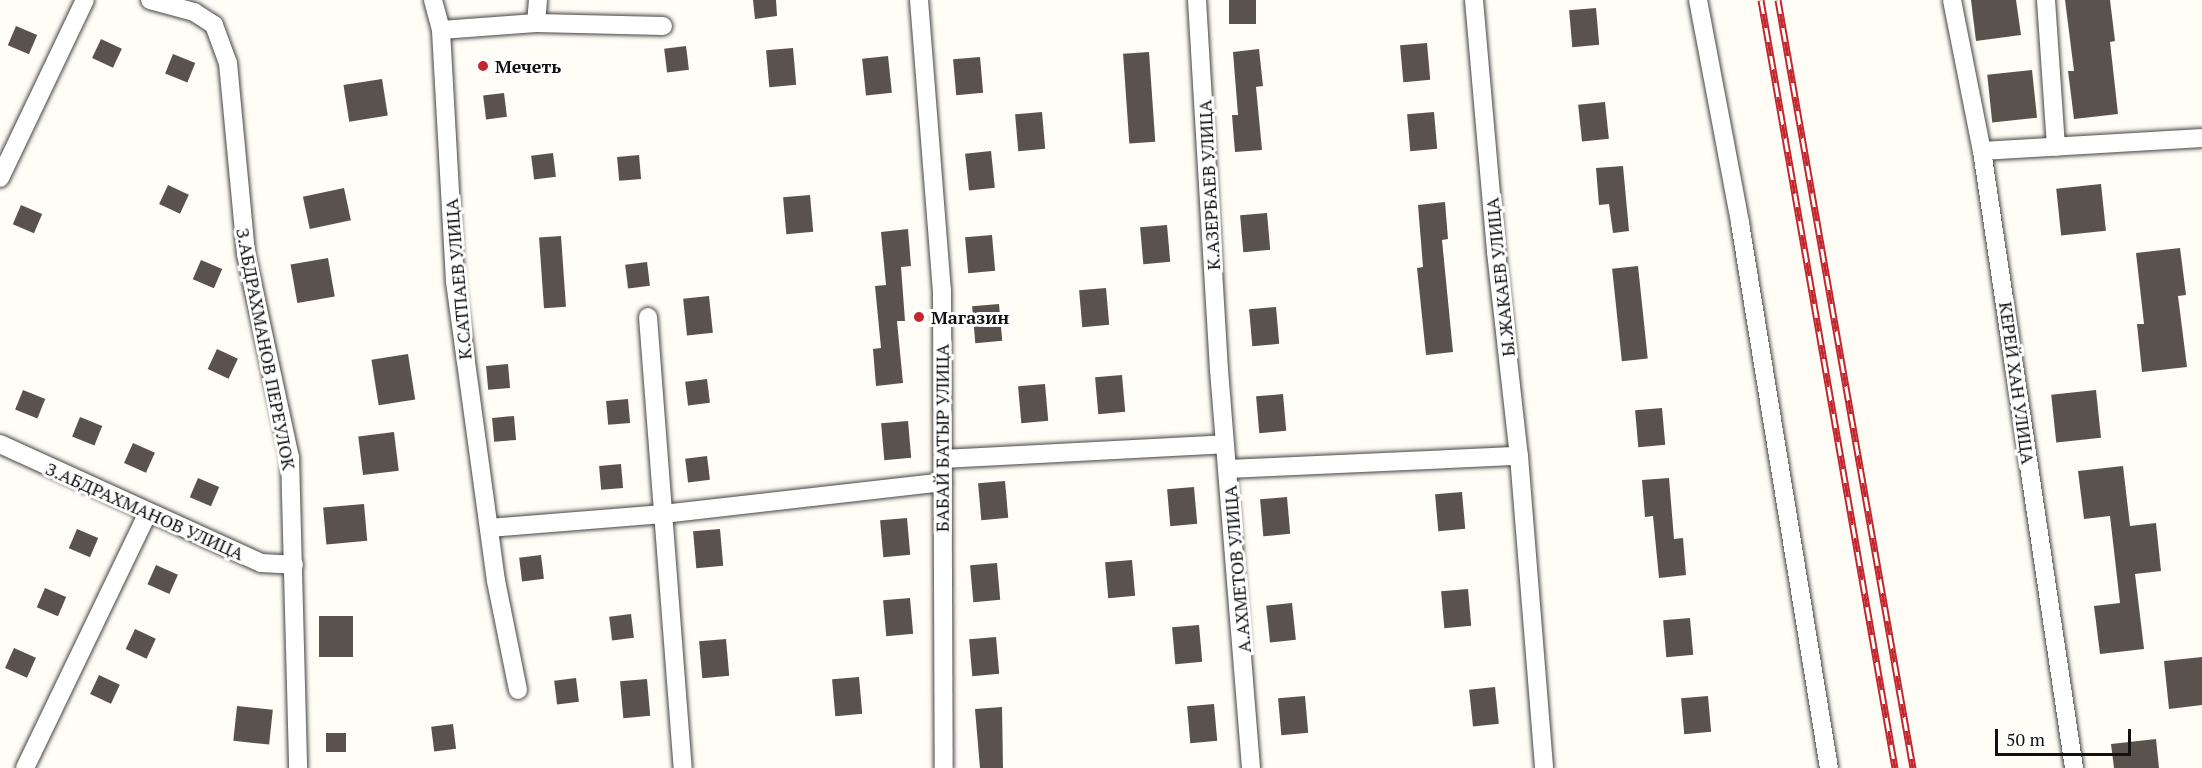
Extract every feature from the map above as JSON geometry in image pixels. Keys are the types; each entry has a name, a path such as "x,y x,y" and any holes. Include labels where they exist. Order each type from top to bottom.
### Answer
{"street":[{"path":"0,178 85,0"},
{"name":"З.АБДРАХМАНОВ ПЕРЕУЛОК","path":"150,0 194,12 214,25 228,63 246,254 290,457 298,768"},
{"name":"К.САТПАЕВ УЛИЦА","path":"434,0 441,30 454,281 489,528 518,690"},
{"path":"536,23 538,0"},
{"name":"БАБАЙ БАТЫР УЛИЦА","path":"919,0 942,290 944,768"},
{"name":"К.АЗЕРБАЕВ УЛИЦА","path":"1197,0 1219,370"},
{"name":"Ы.ЖАКАЕВ УЛИЦА","path":"1474,0 1496,252 1520,456 1524,553 1544,768"},
{"path":"1698,0 1740,223 1829,768"},
{"name":"КЕРЕЙ ХАН УЛИЦА","path":"1952,0 1982,151 2074,768"},
{"path":"2046,0 2056,147"},
{"path":"441,30 536,23 663,26"},
{"path":"1982,151 2202,138"},
{"path":"648,317 683,768"},
{"name":"А.АХМЕТОВ УЛИЦА","path":"1219,370 1251,768"},
{"name":"З.АБДРАХМАНОВ УЛИЦА","path":"0,444 147,514 261,563 294,565"},
{"path":"943,459 1225,444"},
{"path":"1228,469 1520,456"},
{"path":"489,528 663,514 943,482"},
{"path":"25,768 147,514"}],"building":[{"path":"753,0 776,0 777,16 755,19"},
{"path":"1229,0 1256,0 1256,24 1229,24"},
{"path":"1971,0 2016,0 2021,35 1976,41"},
{"path":"2065,0 2110,0 2115,41 2110,42 2118,114 2074,119 2068,71 2074,71"},
{"path":"1596,8 1599,45 1572,47 1569,10"},
{"path":"16,26 37,35 29,54 8,45"},
{"path":"101,39 122,49 113,68 92,58"},
{"path":"1427,43 1430,80 1403,82 1400,45"},
{"path":"686,46 689,70 667,73 664,49"},
{"path":"793,48 796,85 769,87 766,50"},
{"path":"1259,49 1263,86 1256,87 1262,150 1235,152 1232,115 1238,115 1233,52"},
{"path":"1149,52 1155,142 1129,144 1123,54"},
{"path":"173,54 195,63 187,82 165,73"},
{"path":"888,56 892,93 866,96 862,59"},
{"path":"980,57 983,93 956,95 953,59"},
{"path":"2032,70 2037,118 1992,122 1987,75"},
{"path":"382,79 388,116 349,122 343,85"},
{"path":"504,93 507,117 486,119 483,96"},
{"path":"1605,102 1609,139 1582,142 1578,105"},
{"path":"1042,112 1045,149 1018,151 1015,114"},
{"path":"1434,112 1437,149 1410,151 1407,114"},
{"path":"991,151 995,188 969,191 965,154"},
{"path":"553,153 556,177 534,180 531,156"},
{"path":"639,155 641,179 619,181 617,157"},
{"path":"1623,166 1629,231 1613,233 1609,204 1599,205 1596,168"},
{"path":"2101,184 2106,231 2061,235 2056,189"},
{"path":"168,185 189,195 180,214 159,204"},
{"path":"344,188 351,220 310,229 303,197"},
{"path":"810,195 813,232 786,234 783,197"},
{"path":"1445,202 1448,239 1442,240 1453,352 1426,355 1417,268 1423,267 1418,205"},
{"path":"21,205 42,214 34,233 13,224"},
{"path":"1267,213 1270,250 1243,252 1240,215"},
{"path":"1167,225 1170,262 1143,264 1140,227"},
{"path":"908,229 911,266 901,267 905,321 897,321 903,383 876,386 873,349 881,348 875,286 886,285 881,232"},
{"path":"992,235 995,271 968,273 965,237"},
{"path":"561,236 566,307 544,308 539,238"},
{"path":"2180,248 2186,295 2178,296 2187,367 2142,372 2137,324 2144,324 2136,253"},
{"path":"328,258 335,296 297,303 291,265"},
{"path":"201,260 222,269 214,288 193,279"},
{"path":"647,262 650,286 628,289 625,265"},
{"path":"1638,266 1648,358 1622,361 1612,269"},
{"path":"1106,288 1109,325 1082,327 1079,290"},
{"path":"709,296 713,333 687,336 683,299"},
{"path":"999,304 1002,341 975,343 972,306"},
{"path":"1276,307 1279,344 1252,346 1249,309"},
{"path":"217,349 238,359 229,379 208,369"},
{"path":"408,354 415,399 379,405 371,360"},
{"path":"508,364 510,388 488,390 486,366"},
{"path":"1122,375 1125,412 1098,414 1095,377"},
{"path":"707,379 710,403 688,406 685,382"},
{"path":"1045,384 1048,421 1021,423 1018,386"},
{"path":"23,390 45,399 37,418 15,409"},
{"path":"2096,390 2101,438 2056,442 2051,395"},
{"path":"1283,394 1286,431 1259,433 1256,396"},
{"path":"628,399 630,423 608,425 606,401"},
{"path":"1662,408 1665,445 1638,447 1635,410"},
{"path":"514,416 516,440 494,442 492,418"},
{"path":"80,417 102,426 94,445 72,436"},
{"path":"908,421 911,458 884,460 881,423"},
{"path":"394,432 399,471 363,475 358,436"},
{"path":"133,443 155,453 146,473 124,463"},
{"path":"707,456 710,480 688,483 685,459"},
{"path":"621,464 623,488 601,490 599,466"},
{"path":"2123,466 2130,526 2156,523 2161,571 2135,574 2144,649 2100,654 2094,606 2120,603 2110,516 2084,519 2078,471"},
{"path":"198,478 219,487 211,506 190,497"},
{"path":"1669,478 1674,539 1683,538 1686,575 1659,578 1653,516 1645,517 1642,480"},
{"path":"1005,481 1008,518 981,520 978,483"},
{"path":"1194,487 1197,524 1170,526 1167,489"},
{"path":"1462,492 1465,529 1438,531 1435,494"},
{"path":"1287,497 1290,534 1263,536 1260,499"},
{"path":"364,504 367,541 326,544 323,508"},
{"path":"907,518 910,555 883,557 880,520"},
{"path":"77,529 98,538 90,557 69,548"},
{"path":"720,529 723,566 696,568 693,531"},
{"path":"541,555 544,579 522,582 519,558"},
{"path":"1132,560 1135,596 1108,598 1105,562"},
{"path":"997,563 1000,600 973,602 970,565"},
{"path":"156,565 178,575 169,594 147,584"},
{"path":"45,588 66,597 58,616 37,607"},
{"path":"1468,589 1471,626 1444,628 1441,591"},
{"path":"910,598 913,634 886,636 883,600"},
{"path":"1292,603 1296,640 1270,643 1266,606"},
{"path":"631,614 634,638 612,641 609,617"},
{"path":"319,616 353,616 353,657 319,657"},
{"path":"1690,618 1693,655 1666,657 1663,620"},
{"path":"1199,625 1202,662 1175,664 1172,627"},
{"path":"135,629 156,639 147,659 126,649"},
{"path":"996,637 999,674 972,676 969,639"},
{"path":"726,639 729,676 702,678 699,641"},
{"path":"14,648 36,658 27,678 5,668"},
{"path":"2202,657 2202,705 2169,709 2164,661"},
{"path":"99,675 120,685 111,704 90,694"},
{"path":"859,677 862,714 835,716 832,679"},
{"path":"576,678 579,702 557,705 554,681"},
{"path":"647,679 650,716 623,718 620,681"},
{"path":"1495,687 1499,724 1473,727 1469,690"},
{"path":"1305,696 1308,733 1281,735 1278,698"},
{"path":"1708,696 1711,732 1684,734 1681,698"},
{"path":"1214,704 1217,741 1190,743 1187,706"},
{"path":"237,706 273,710 269,745 233,741"},
{"path":"1002,707 1003,768 980,768 975,709"},
{"path":"453,724 456,749 434,751 431,727"},
{"path":"326,733 346,733 346,752 326,752"},
{"path":"2156,739 2159,768 2114,768 2111,744"}],"railway":[{"path":"1761,0 1895,768"},
{"path":"1778,0 1913,768"}],"place":[{"name":"Мечеть","path":"483,66"},
{"name":"Магазин","path":"919,317"}]}
